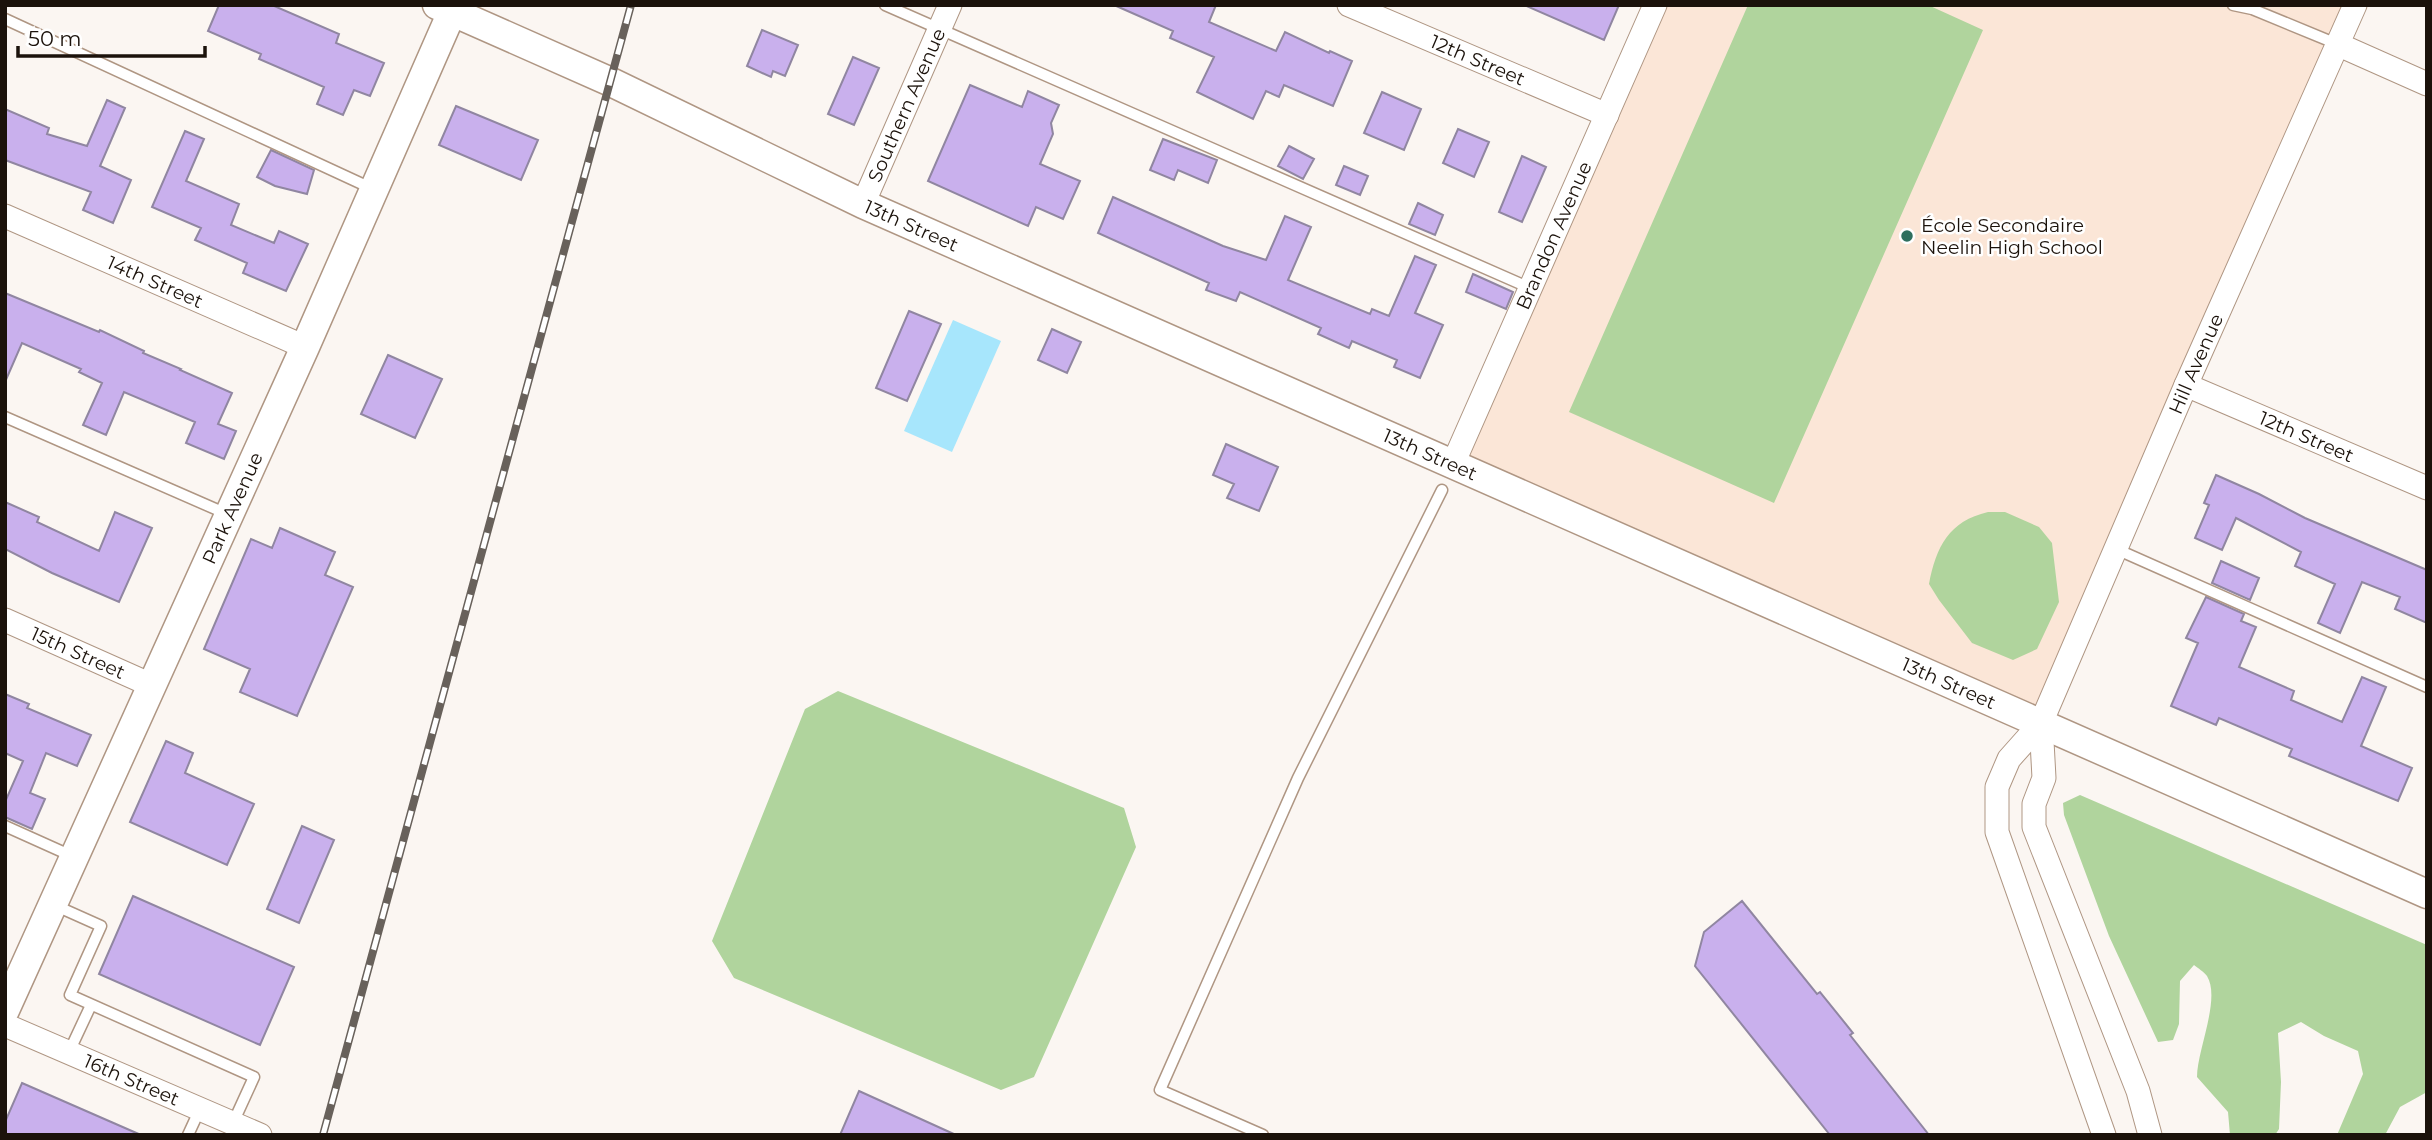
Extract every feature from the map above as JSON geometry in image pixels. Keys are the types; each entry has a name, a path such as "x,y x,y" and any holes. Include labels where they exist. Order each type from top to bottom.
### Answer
{"street":[{"name":"Southern Avenue","path":"863,204 950,5"},
{"name":"12th Street","path":"1349,5 1607,115"},
{"name":"Brandon Avenue","path":"1447,478 1656,5"},
{"name":"Hill Avenue","path":"2041,723 2186,385 2336,44 2356,5"},
{"name":"Park Avenue","path":"5,1010 306,347 448,7"},
{"name":"13th Street","path":"448,7 1447,478 2041,723 2427,894"},
{"path":"2336,44 2427,84"},
{"name":"14th Street","path":"5,216 306,347"},
{"name":"12th Street","path":"2186,385 2427,488"},
{"name":"15th Street","path":"5,620 151,684"},
{"path":"2041,723 2010,760 1997,787 1997,831 2104,1135"},
{"path":"2041,723 2043,778 2034,804 2034,827 2138,1091 2150,1135"},
{"name":"16th Street","path":"5,1025 260,1135"}],"lane":[{"path":"886,5 1531,288"},
{"path":"2233,5 2252,9 2336,44"},
{"path":"5,19 373,189"},
{"path":"5,417 229,515"},
{"path":"1263,1135 1160,1090 1298,778 1447,478"},
{"path":"2116,549 2427,687"},
{"path":"5,826 74,857"},
{"path":"53,904 102,926 71,995 254,1077 233,1123"},
{"path":"69,1052 92,1005"},
{"path":"188,1135 200,1109"}],"shaded area":[{"name":"École Secondaire Neelin High School","path":"1655,5 2365,5 2041,723 1452,466"}],"green space":[{"path":"1748,5 1928,5 1983,30 1774,503 1569,412"},
{"path":"1988,512 2005,512 2039,527 2052,543 2059,602 2037,649 2013,660 1972,643 1929,584 1940,547 1946,538 1963,522"},
{"path":"838,691 1124,808 1136,847 1034,1077 1001,1090 734,978 712,941 805,709"},
{"path":"2080,795 2427,945 2427,1092 2400,1107 2385,1135 2337,1135 2363,1074 2358,1051 2301,1022 2278,1033 2281,1082 2279,1129 2275,1135 2230,1135 2228,1112 2197,1077 2210,1011 2211,986 2207,976 2194,965 2180,981 2179,1024 2173,1040 2158,1042 2109,936 2064,815 2063,803"}],"water":[{"path":"953,320 1001,341 952,452 904,431"}],"building":[{"path":"219,5 272,5 339,34 336,43 384,63 370,96 354,90 343,115 317,104 324,87 259,59 261,54 208,31"},
{"path":"1114,5 1216,5 1209,22 1276,51 1285,32 1352,61 1333,106 1284,85 1279,97 1266,91 1253,119 1197,92 1214,57 1170,38 1173,31"},
{"path":"1524,5 1619,5 1604,40"},
{"path":"762,30 798,45 785,76 773,71 771,77 747,66"},
{"path":"853,57 879,68 854,125 828,114"},
{"path":"970,85 1022,107 1028,91 1059,105 1051,123 1053,134 1040,164 1080,181 1063,219 1036,207 1028,226 928,181"},
{"path":"1382,92 1421,109 1404,150 1364,133"},
{"path":"107,100 125,108 100,166 131,180 113,223 83,210 91,192 5,160 5,109 49,128 47,134 87,146"},
{"path":"456,106 538,140 521,180 439,145"},
{"path":"1458,129 1489,142 1474,177 1443,163"},
{"path":"185,131 204,139 186,181 239,204 231,225 274,243 279,231 308,244 286,291 243,273 247,263 195,240 201,228 152,207"},
{"path":"1163,139 1217,160 1208,183 1178,170 1174,180 1150,170"},
{"path":"1289,146 1314,159 1303,179 1278,166"},
{"path":"271,150 314,170 307,194 275,186 257,177"},
{"path":"1522,156 1546,167 1522,222 1499,212"},
{"path":"1344,166 1368,176 1360,195 1336,185"},
{"path":"1113,197 1223,246 1266,260 1285,216 1311,227 1288,280 1370,314 1372,309 1389,316 1415,256 1436,265 1415,313 1443,325 1420,378 1394,367 1397,360 1352,341 1349,348 1318,334 1321,328 1240,292 1236,301 1206,290 1209,283 1098,233"},
{"path":"1418,203 1443,215 1435,235 1409,224"},
{"path":"1473,274 1513,292 1506,309 1466,292"},
{"path":"5,293 99,332 100,330 144,351 143,353 232,393 218,424 236,431 224,459 186,443 195,422 124,392 106,435 83,425 102,383 79,372 81,369 22,343 5,382"},
{"path":"909,311 941,324 907,401 876,388"},
{"path":"1052,329 1081,342 1067,373 1038,360"},
{"path":"388,355 442,379 415,438 361,414"},
{"path":"1226,444 1278,467 1259,511 1227,498 1234,484 1213,475"},
{"path":"2216,475 2305,518 2427,570 2427,623 2395,609 2400,597 2362,582 2340,633 2318,623 2335,584 2295,566 2301,552 2236,518 2222,550 2195,538 2209,505 2204,503"},
{"path":"5,502 39,517 37,522 99,551 115,512 152,528 119,602 5,549"},
{"path":"280,528 335,552 325,575 353,587 297,716 240,692 250,669 204,649 251,539 272,548"},
{"path":"2221,561 2259,578 2250,600 2212,583"},
{"path":"2206,597 2244,614 2241,621 2256,627 2239,667 2294,691 2291,700 2342,722 2362,677 2386,687 2361,746 2412,768 2398,801 2289,756 2292,749 2219,718 2216,725 2171,706 2198,643 2186,638"},
{"path":"5,694 29,704 27,708 91,735 77,766 46,753 30,793 45,799 32,829 5,817 5,802 23,761 5,753"},
{"path":"166,741 193,753 185,773 254,804 227,865 130,822"},
{"path":"302,826 334,840 299,923 267,909"},
{"path":"133,896 294,967 260,1045 99,974"},
{"path":"1742,901 1817,994 1820,992 1853,1033 1850,1035 1929,1135 1830,1135 1695,966 1704,932"},
{"path":"22,1083 141,1135 5,1135 5,1122"},
{"path":"859,1091 956,1135 840,1135"}],"railway":[{"path":"323,1135 631,5"}],"place":[{"name":"École Secondaire Neelin High School","path":"1907,236"}]}
